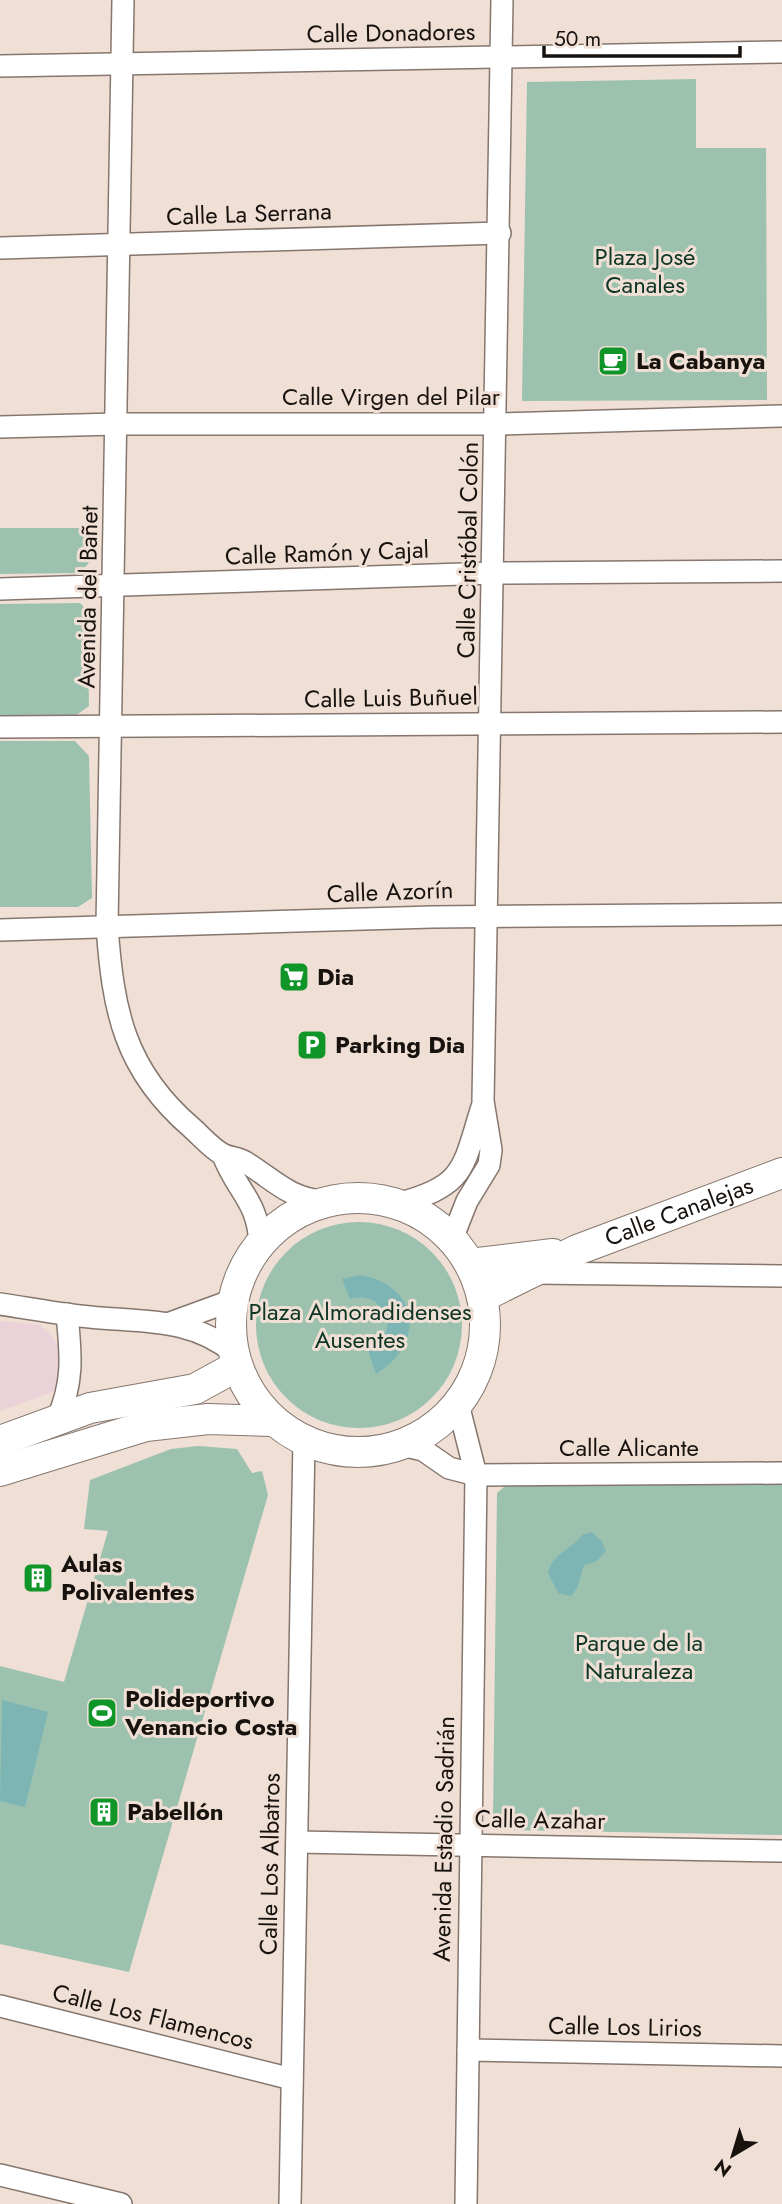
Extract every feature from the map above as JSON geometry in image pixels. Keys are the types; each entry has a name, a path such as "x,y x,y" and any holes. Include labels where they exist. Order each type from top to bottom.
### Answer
{"main road":[{"name":"Calle Canalejas","path":"482,1297 578,1250 782,1173"},
{"path":"362,1198 397,1204 427,1218 452,1239 470,1264 482,1297 485,1335 477,1372 458,1404 433,1429 402,1445 377,1451 328,1449 304,1440 274,1420 252,1396 236,1359 233,1300 247,1261 278,1225 300,1211 325,1202 362,1198"},
{"name":"Calle Canalejas","path":"470,1264 578,1250"},
{"path":"0,1441 90,1408 195,1389 236,1359"},
{"path":"0,1471 146,1426 208,1419 274,1420"}],"street":[{"name":"Avenida del Bañet","path":"123,0 113,727 107,926 118,1017 150,1085 171,1110 223,1155 243,1161 284,1191 304,1199 325,1202"},
{"name":"Calle Cristóbal Colón","path":"452,1239 467,1201 489,1165 491,1150 483,1101 497,424 502,0"},
{"name":"Calle Donadores","path":"0,66 782,52"},
{"name":"Calle La Serrana","path":"0,248 500,233"},
{"name":"Calle Virgen del Pilar","path":"0,428 116,424 497,424 782,416"},
{"name":"Calle Ramón y Cajal","path":"0,589 494,573 782,571"},
{"name":"Calle Luis Buñuel","path":"0,727 782,722"},
{"name":"Calle Azorín","path":"0,930 487,916 782,914"},
{"name":"Calle Cristóbal Colón","path":"397,1204 433,1194 454,1180 467,1160 483,1101"},
{"name":"Avenida del Bañet","path":"223,1155 230,1174 247,1196 259,1220 260,1244"},
{"path":"533,1273 782,1276"},
{"path":"168,1323 233,1300"},
{"path":"0,1304 67,1314 168,1323 214,1336 236,1359"},
{"path":"57,1420 68,1395 71,1363 67,1314"},
{"name":"Avenida Estadio Sadrián","path":"458,1404 476,1475 466,2204"},
{"name":"Calle Los Albatros","path":"290,2204 304,1440"},
{"path":"402,1445 423,1450 449,1468 476,1475"},
{"name":"Calle Alicante","path":"476,1475 782,1473"},
{"name":"Calle Azahar","path":"297,1842 782,1851"},
{"name":"Calle Los Flamencos","path":"0,2006 292,2079"},
{"name":"Calle Los Lirios","path":"468,2050 782,2056"},
{"path":"0,2175 121,2204"}],"shaded area":[{"path":"0,1321 40,1325 51,1335 58,1346 58,1390 0,1411"}],"green space":[{"name":"Plaza José Canales","path":"696,79 696,148 766,148 767,400 522,401 527,82"},
{"path":"0,528 92,528 92,559 80,573 0,574"},
{"path":"80,603 87,610 89,706 75,716 0,716 0,604"},
{"path":"0,741 75,741 89,756 92,898 78,907 0,907"},
{"name":"Plaza Almoradidenses Ausentes","path":"359,1222 398,1230 416,1239 432,1252 445,1268 454,1286 462,1325 454,1364 445,1382 432,1398 416,1411 398,1420 359,1428 320,1420 302,1411 286,1398 273,1382 264,1364 256,1325 264,1286 273,1268 286,1252 302,1239 320,1230"},
{"name":"Polideportivo Venancio Costa","path":"198,1446 237,1449 252,1473 262,1471 268,1495 129,1972 0,1944 0,1666 64,1682 108,1531 84,1529 90,1480 171,1449"},
{"name":"Parque de la Naturaleza","path":"511,1481 782,1485 782,1835 508,1830 493,1820 497,1493"}],"water":[{"path":"360,1275 380,1281 395,1290 405,1303 409,1317 409,1332 403,1347 392,1362 376,1374 368,1350 385,1335 386,1316 381,1307 373,1301 363,1298 350,1299 342,1279"},
{"path":"591,1532 601,1540 606,1551 597,1561 584,1565 577,1588 571,1596 558,1593 548,1573 554,1560 582,1535"},
{"path":"2,1700 48,1712 25,1807 0,1801"}],"place":[{"name":"La Cabanya","path":"613,361"},
{"name":"Dia","path":"294,977"},
{"name":"Parking Dia","path":"312,1045"},
{"name":"Aulas Polivalentes","path":"38,1578"},
{"name":"Polideportivo Venancio Costa","path":"102,1713"},
{"name":"Pabellón","path":"104,1812"}]}
